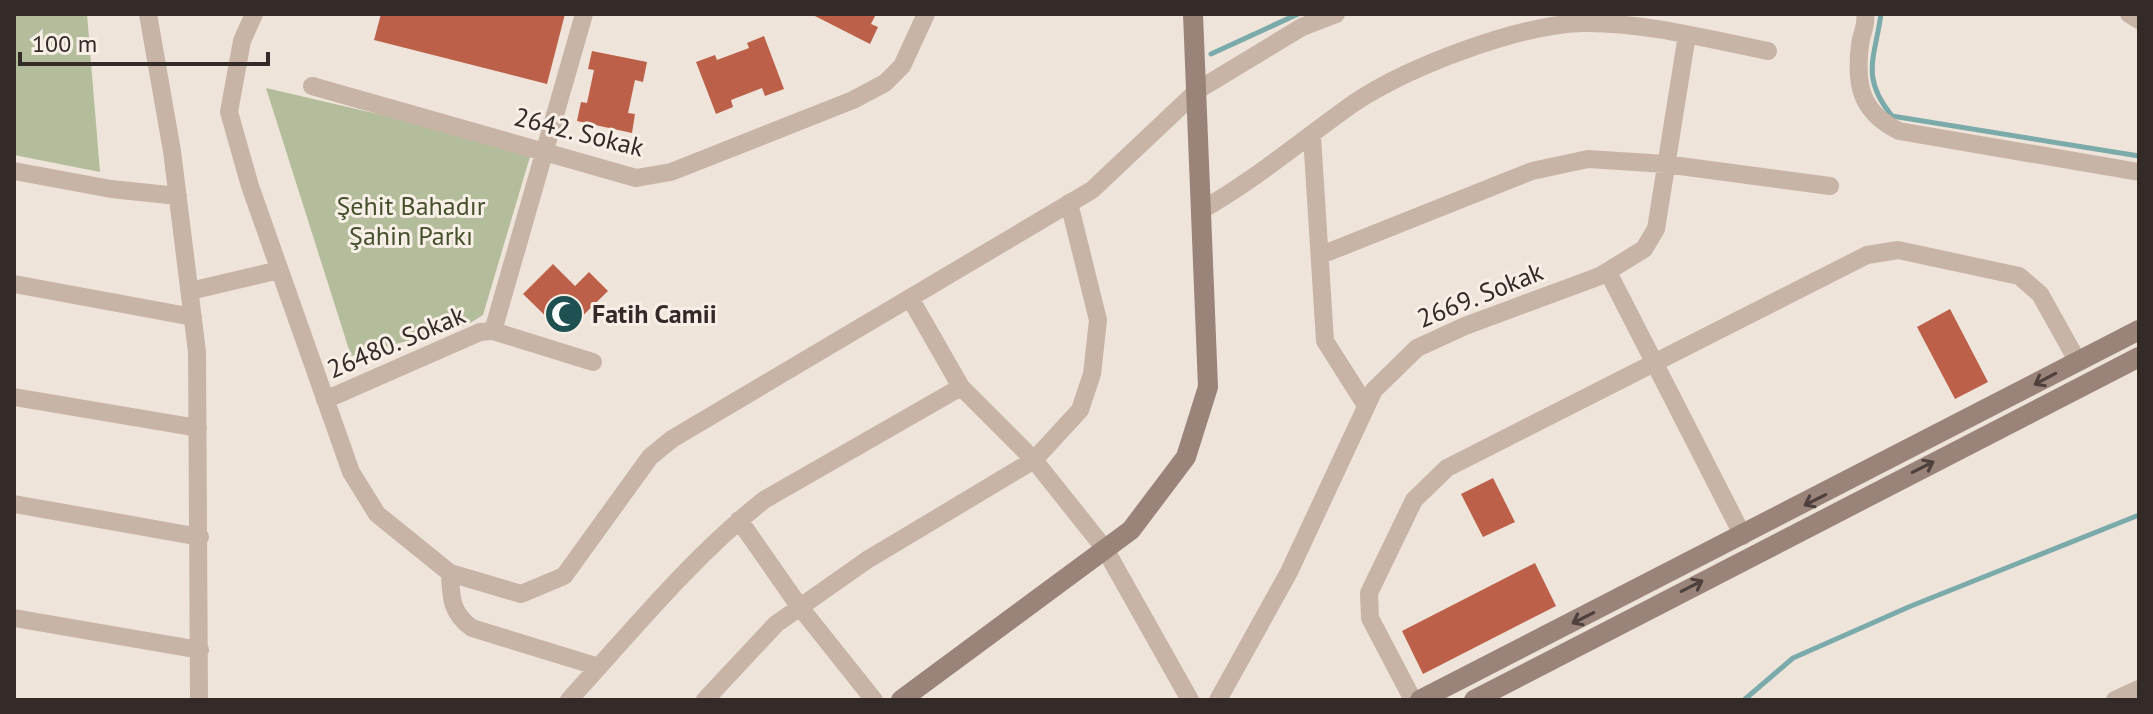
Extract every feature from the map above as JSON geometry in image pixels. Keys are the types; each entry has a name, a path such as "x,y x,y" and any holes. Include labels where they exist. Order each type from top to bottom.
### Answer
{"street":[{"path":"148,14 178,196 193,317 200,537 199,700"},
{"path":"254,14 242,41 229,112 250,186 351,472 377,514 450,573 521,594 564,576 650,457 672,439 1092,190 1198,90 1302,27 1336,14"},
{"name":"26480. Sokak","path":"325,400 480,332 493,331 584,14"},
{"name":"2642. Sokak","path":"312,86 636,178 671,172 853,100 885,83 902,66 926,14"},
{"path":"901,700 1131,530 1186,457 1208,387 1193,14"},
{"path":"1865,14 1860,43 1861,93 1876,120 1899,131 2139,172"},
{"path":"2129,14 2139,20"},
{"path":"1200,211 1312,136 1356,102 1399,79 1523,32 1582,23 1687,35 1768,51"},
{"name":"2669. Sokak","path":"1218,700 1289,572 1374,390 1417,348 1608,272 1644,249 1656,229 1687,35"},
{"path":"1312,136 1325,341 1365,404"},
{"path":"1321,255 1532,171 1588,159 1665,164 1830,186"},
{"path":"14,171 111,189 178,196"},
{"path":"705,700 776,624 799,606 867,560 1034,460 1080,410 1092,374 1098,320 1069,203"},
{"path":"1413,700 1370,618 1369,593 1414,500 1447,468 1654,362 1867,255 1898,250 2019,276 2040,294 2078,362"},
{"path":"190,291 279,270"},
{"path":"1608,272 1743,536"},
{"path":"14,284 193,317"},
{"path":"910,298 961,387 1034,460 1105,549 1190,700"},
{"path":"1420,700 2139,330"},
{"path":"493,331 593,362"},
{"path":"1474,700 2139,357"},
{"path":"571,700 642,615 739,520 777,493 961,387"},
{"path":"14,397 198,428"},
{"path":"14,504 200,537"},
{"path":"739,520 799,606 874,700"},
{"path":"450,573 451,602 458,618 472,628 599,667"},
{"path":"14,618 200,650"},
{"path":"2115,700 2139,689"}],"green space":[{"path":"14,14 87,14 100,172 14,155"},
{"name":"Şehit Bahadır Şahin Parkı","path":"266,88 532,150 483,315 467,325 351,356"}],"building":[{"path":"381,14 565,14 547,84 374,40"},
{"path":"811,14 876,14 871,24 878,27 870,44"},
{"path":"764,36 784,89 765,96 762,88 731,100 733,107 716,114 696,62 715,55 717,60 749,48 747,43"},
{"path":"592,51 647,62 643,82 635,80 628,113 635,114 632,133 577,121 581,102 587,103 594,70 588,69"},
{"name":"Fatih Camii","path":"553,264 575,286 589,272 608,291 564,334 523,294"},
{"path":"1950,309 1988,382 1955,399 1917,327"},
{"path":"1493,478 1515,522 1483,537 1461,494"},
{"path":"1535,563 1556,606 1423,674 1402,631"}],"waterway":[{"path":"1211,54 1298,14"},
{"path":"1881,14 1873,55 1873,78 1876,90 1892,116 2139,156"},
{"path":"1744,700 1793,658 1911,606 2139,515"}],"place":[{"name":"Fatih Camii","path":"564,314"}]}
